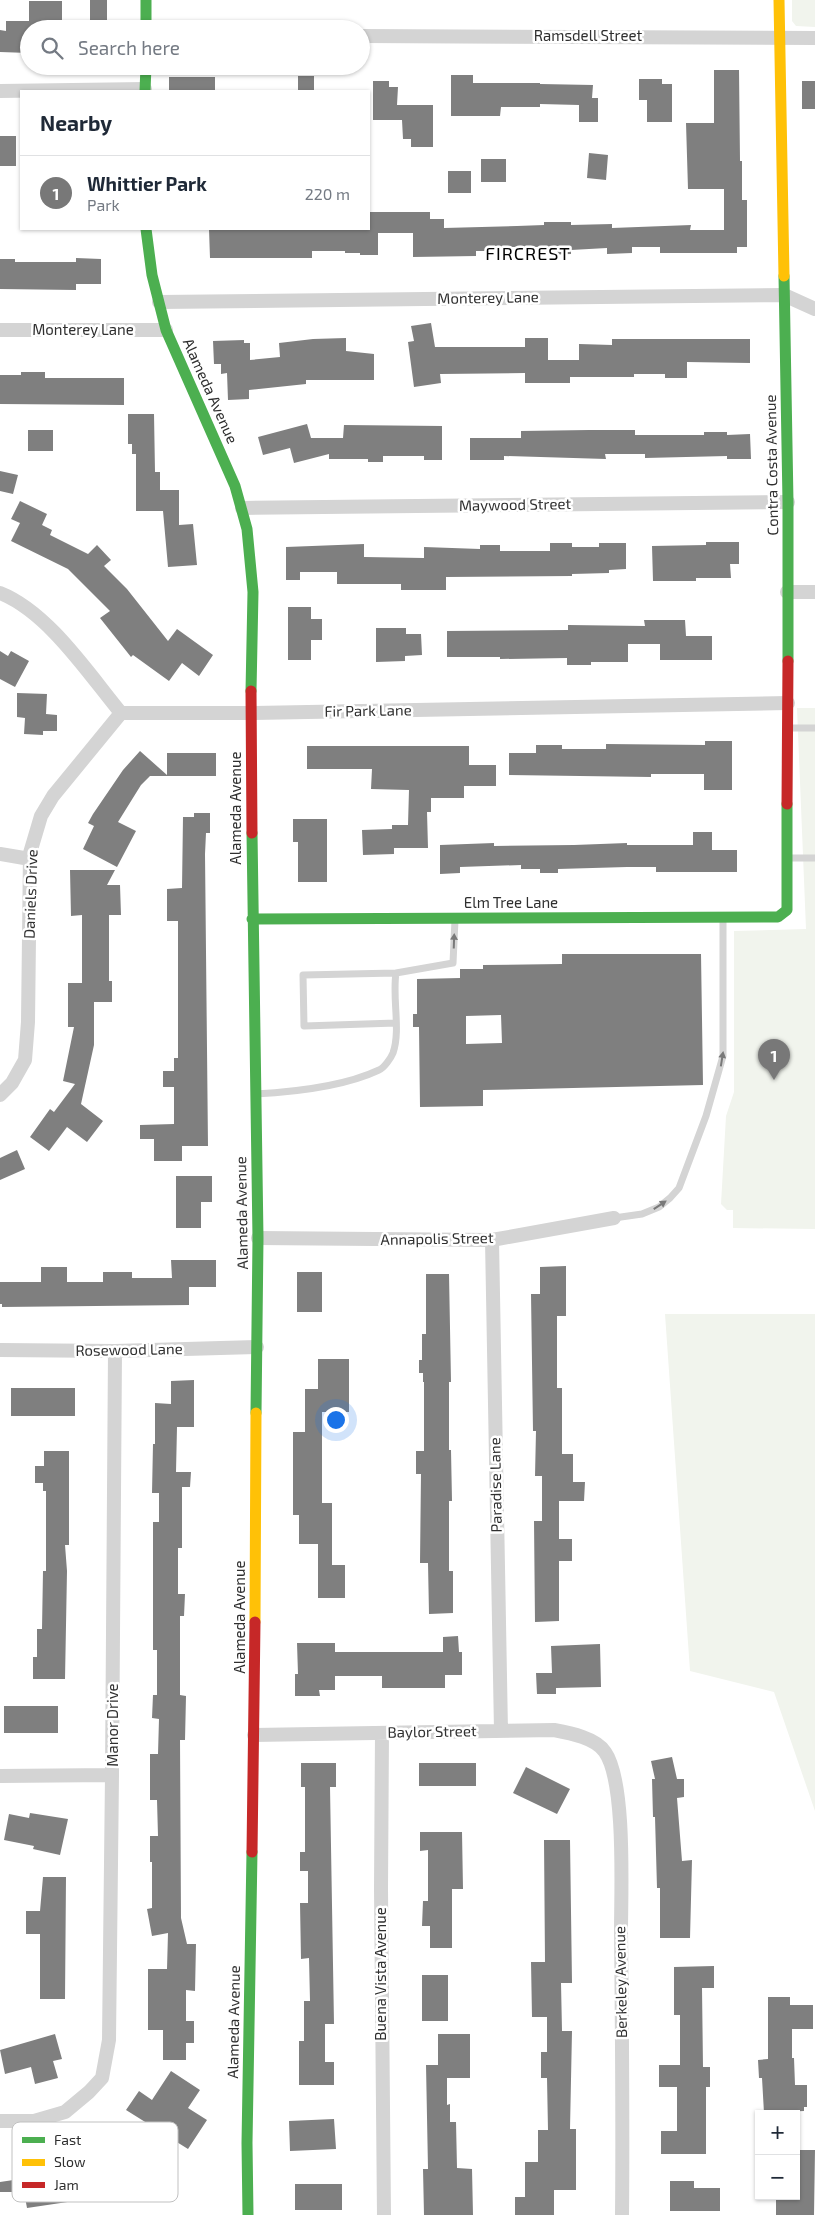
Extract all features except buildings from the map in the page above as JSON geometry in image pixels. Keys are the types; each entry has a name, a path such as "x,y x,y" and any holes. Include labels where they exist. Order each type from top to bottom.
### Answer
{"street":[{"path":"146,0 146,20"},
{"name":"Contra Costa Avenue","path":"771,916 783,915 788,908 788,502 779,38 780,0"},
{"name":"Ramsdell Street","path":"370,36 815,38"},
{"path":"145,90 146,75"},
{"path":"0,91 20,91"},
{"name":"Alameda Avenue","path":"146,230 152,275 166,330 230,472 242,508 249,544 253,592 250,713 258,1347 254,1736 247,2123 248,2215"},
{"name":"Monterey Lane","path":"159,302 784,295 815,309"},
{"name":"Monterey Lane","path":"0,330 166,330"},
{"name":"Maywood Street","path":"242,508 788,502"},
{"path":"787,592 815,592"},
{"path":"0,593 29,608 46,623 121,713"},
{"name":"Fir Park Lane","path":"121,713 250,713 788,703"},
{"name":"Daniels Drive","path":"0,1095 19,1073 25,1060 27,1045 30,859 41,816 53,796 121,713"},
{"path":"0,854 30,859"},
{"name":"Elm Tree Lane","path":"252,919 771,916"},
{"name":"Annapolis Street","path":"258,1238 492,1240 614,1218"},
{"name":"Paradise Lane","path":"492,1240 501,1731"},
{"name":"Rosewood Lane","path":"0,1350 114,1351 258,1347"},
{"name":"Manor Drive","path":"0,2121 34,2121 65,2112 89,2092 102,2078 109,2040 114,1351"},
{"name":"Baylor Street","path":"254,1736 554,1730 594,1742 605,1750"},
{"name":"Buena Vista Avenue","path":"382,1733 381,1889 384,2215"},
{"name":"Berkeley Avenue","path":"605,1750 611,1763 617,1786 620,1854 622,2215"},
{"path":"0,1776 112,1775"}],"lane":[{"path":"788,728 815,728"},
{"path":"788,858 815,858"},
{"path":"614,1218 642,1214 659,1207 670,1198 679,1188 706,1116 723,1056 723,917"},
{"path":"396,1023 304,1026 303,975 396,973 453,964 455,918"},
{"path":"255,1094 292,1092 348,1080 381,1070 393,1054 396,1023 394,987 396,973"}],"shaded area":[{"path":"792,0 815,0 815,27 796,26 792,21"},
{"path":"797,708 815,708 815,1229 733,1228 733,1210 727,1210 721,1204 726,1116 734,1092 734,931 806,929"},
{"path":"665,1314 815,1314 815,1811 774,1692 690,1671"}],"traffic: fast":[{"path":"146,0 146,20"},
{"path":"145,90 146,75"},
{"path":"146,230 152,275 166,330 235,486 247,529 253,592 251,691"},
{"path":"784,276 788,502 788,661"},
{"path":"252,919 778,917 787,910 787,804"},
{"path":"252,833 258,1238 256,1413"},
{"path":"248,2215 247,2143 252,1852"}],"traffic: slow":[{"path":"779,0 784,276"},
{"path":"255,1622 256,1413"}],"traffic: jam":[{"path":"787,804 788,661"},
{"path":"251,691 252,833"},
{"path":"252,1852 255,1622"}],"place":[{"name":"Whittier Park","path":"774,1080"}],"district":[{"name":"FIRCREST","path":"528,254"}]}
